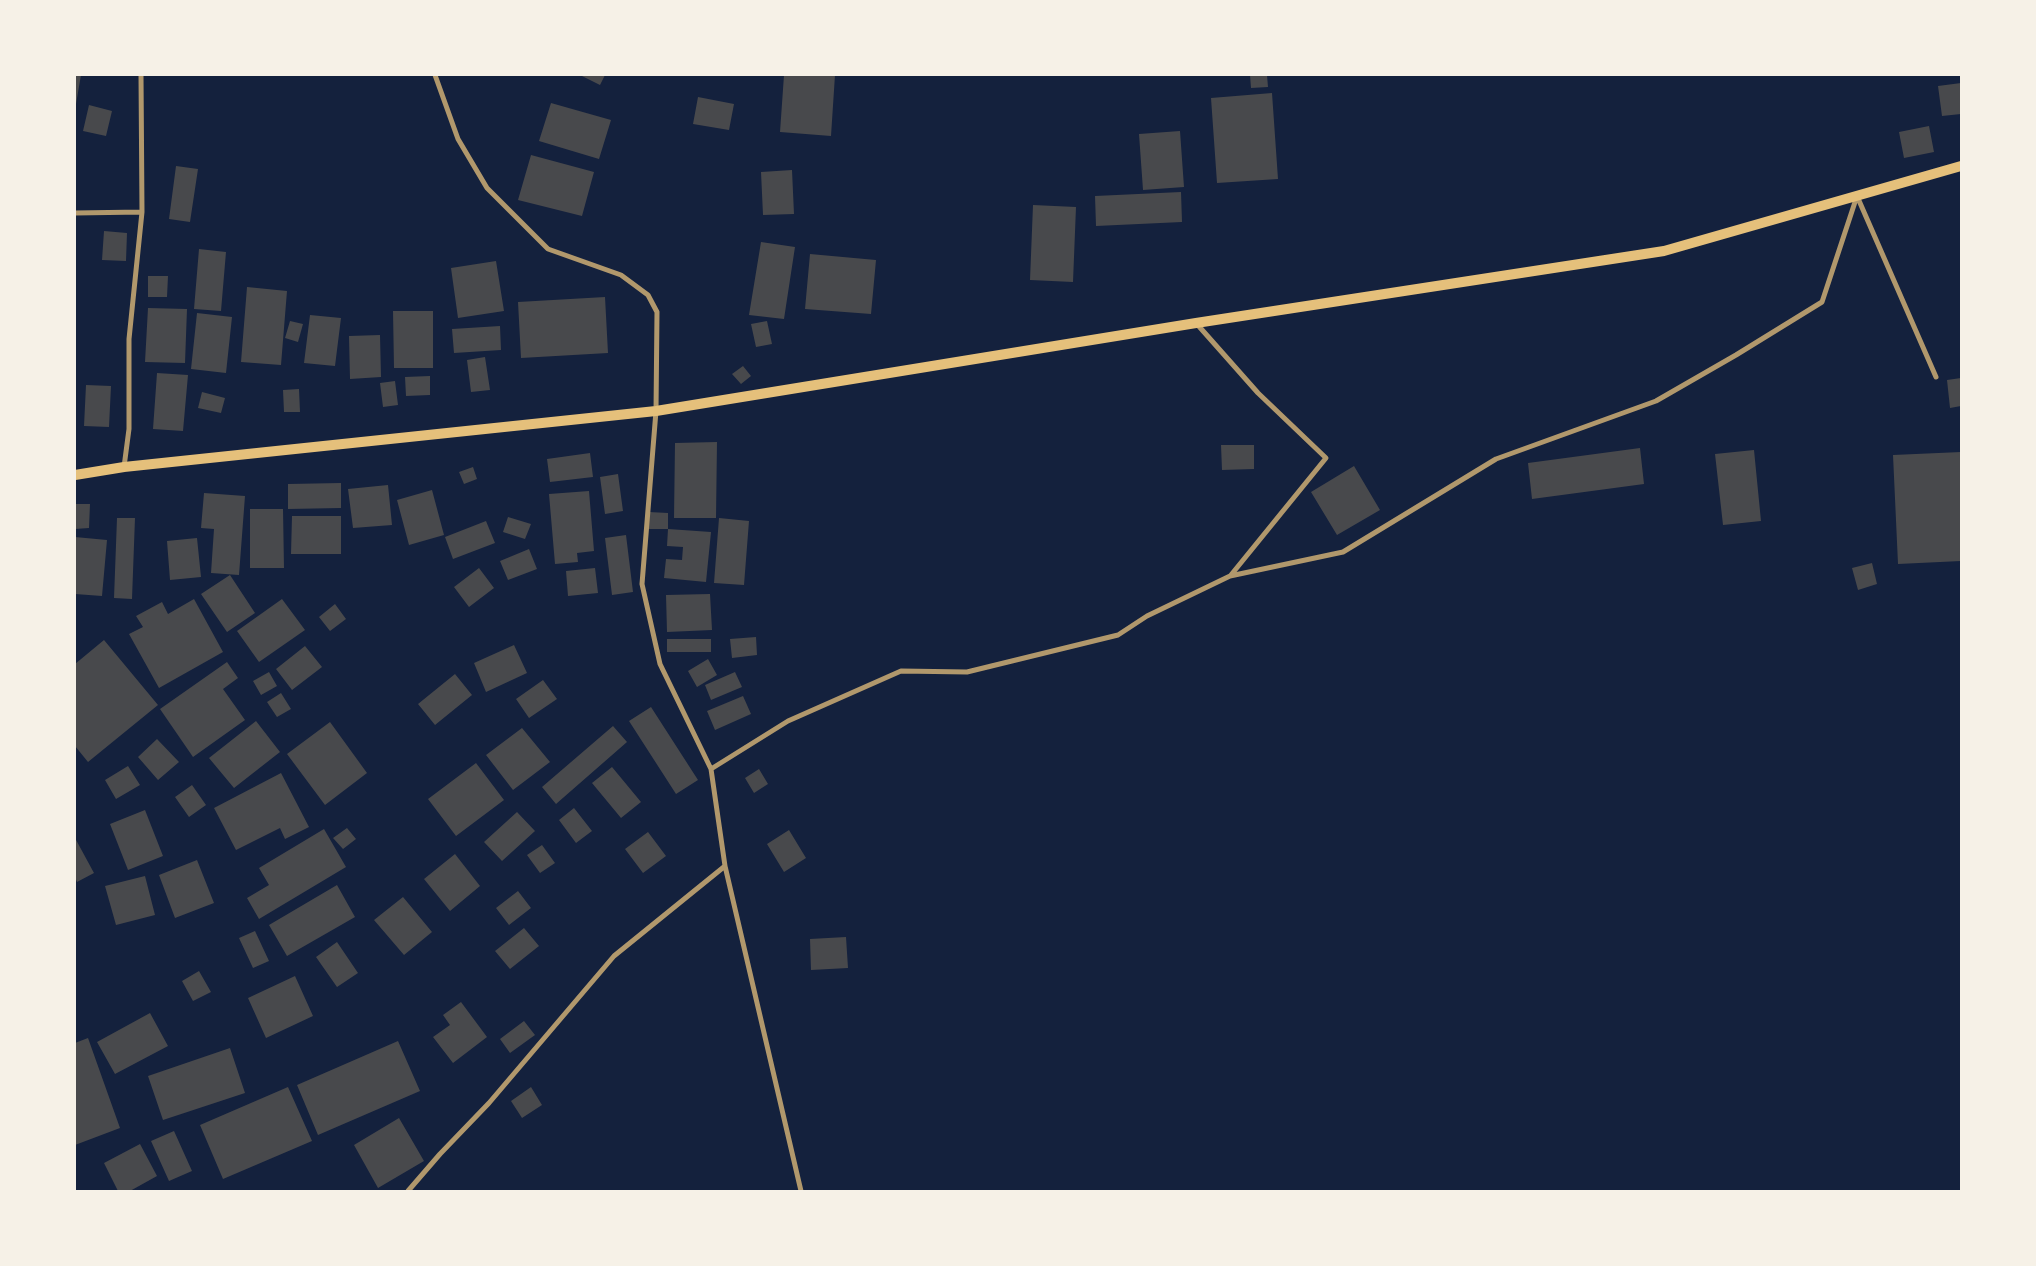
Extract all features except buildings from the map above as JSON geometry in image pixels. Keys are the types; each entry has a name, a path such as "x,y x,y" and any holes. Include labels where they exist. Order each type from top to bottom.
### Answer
{"main road":[{"path":"75,475 124,468 656,410 1664,250 1961,166"}],"street":[{"path":"124,468 129,429 129,339 142,212 141,75"},
{"path":"435,75 458,139 487,188 548,249 621,275 648,295 657,312 656,410 642,584 660,664 711,770 725,866 802,1191"},
{"path":"711,770 788,721 901,670 967,672 1118,634 1147,616 1230,576 1343,552 1496,459 1656,401 1822,302 1857,196"},
{"path":"1857,196 1936,377"},
{"path":"75,213 142,212"},
{"path":"1196,323 1258,393 1326,458 1230,576"},
{"path":"408,1191 440,1154 490,1103 614,956 725,866"}]}
